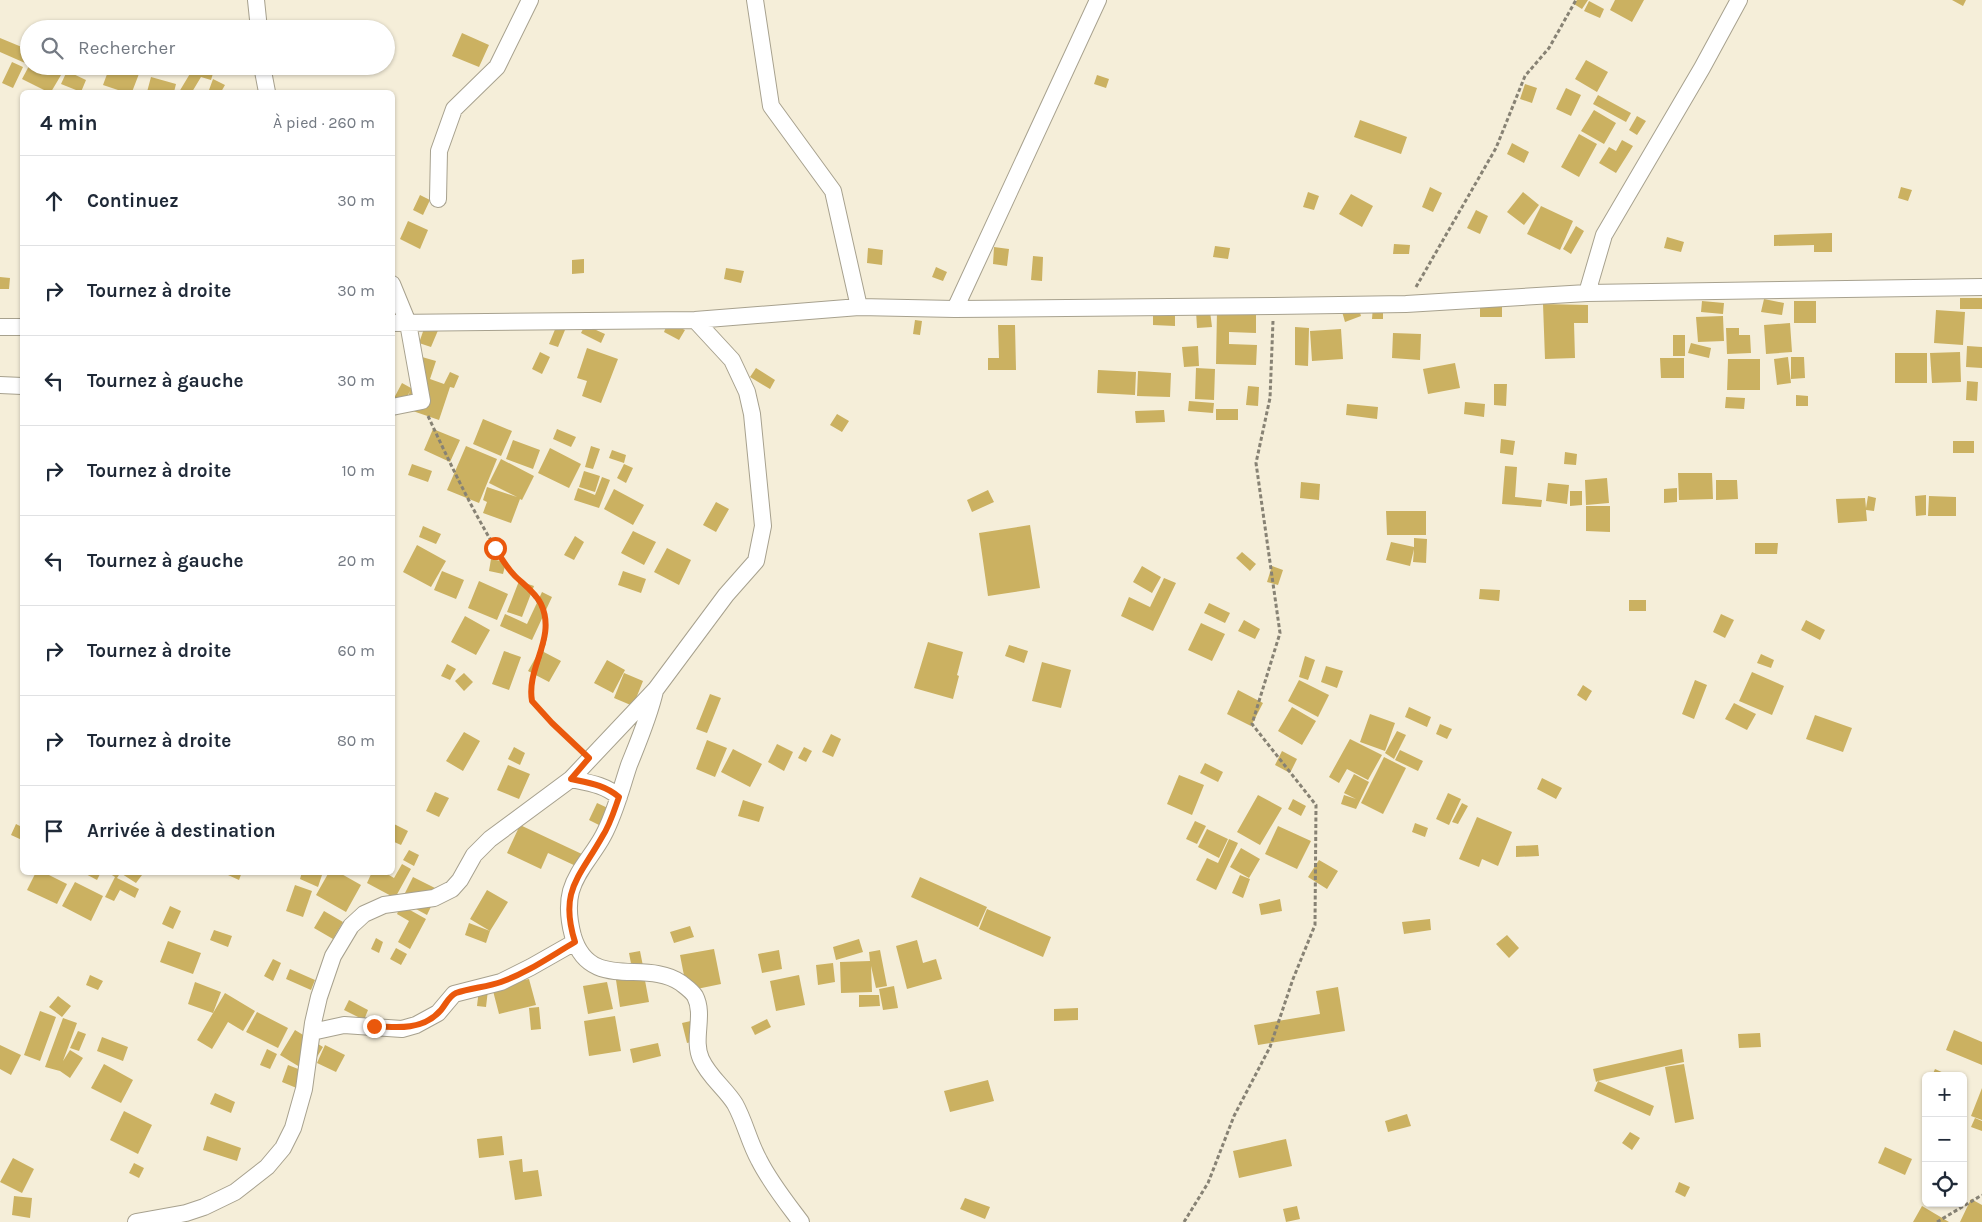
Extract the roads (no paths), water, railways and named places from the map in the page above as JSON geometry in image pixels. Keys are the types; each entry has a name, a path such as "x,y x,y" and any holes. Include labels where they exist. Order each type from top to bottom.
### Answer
{"street":[{"path":"256,0 258,20"},
{"path":"438,199 439,150 454,109 497,67 530,0"},
{"path":"755,0 771,106 833,191 859,307"},
{"path":"955,309 1098,0"},
{"path":"1587,294 1604,235 1702,68 1739,0"},
{"path":"264,75 267,90"},
{"path":"400,323 695,320 859,307 955,309 1406,304 1587,294 1982,287"},
{"path":"395,299 422,401 395,406"},
{"path":"136,1222 186,1213 204,1207 235,1192 267,1167 288,1141 298,1113 319,998 333,956 351,926 364,914 384,904 434,898 445,894 455,887 474,855 490,839 571,779 656,690 726,595 752,567 759,554 764,526 752,414 747,392 732,360 695,320"},
{"path":"0,327 20,327"},
{"path":"0,385 20,386"},
{"path":"656,690 647,721 603,837 583,865 572,890 568,915 575,942 586,959 598,967 622,973 659,973 667,975 692,992 698,1005 697,1047 700,1058 714,1081 733,1101 759,1159 801,1222"},
{"path":"571,779 601,785 610,789 619,797"},
{"path":"312,1032 344,1025 402,1029 416,1026 432,1018 454,994 501,982 575,942"}]}
